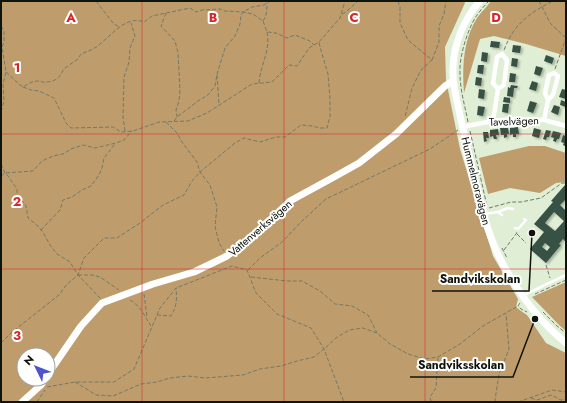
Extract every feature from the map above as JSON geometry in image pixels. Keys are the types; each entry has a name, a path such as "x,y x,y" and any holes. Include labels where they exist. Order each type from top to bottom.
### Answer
{"street":[{"name":"Hummelmoravägen","path":"477,3 462,27 456,46 453,66 453,81 466,126 483,214 491,238 503,264 539,317 566,343"},
{"path":"493,121 498,89 504,85 507,60 502,54 497,57 493,83 498,89"},
{"path":"544,120 548,100 546,93 549,75 554,74 558,76 553,95 548,100"},
{"name":"Vattenverksvägen","path":"56,362 81,326 102,303 144,287 194,272 227,256 256,234 290,201 359,163 396,134 445,86 453,81"},
{"name":"Tavelvägen","path":"466,126 493,121 512,120 544,120 566,126"},
{"path":"22,402 39,387"}],"lane":[{"path":"483,214 498,212 508,208 513,209"},
{"path":"498,212 502,215"},
{"path":"516,229 526,220 524,219"},
{"path":"526,296 566,275"}],"path":[{"path":"96,1 113,23 120,27"},
{"path":"173,122 177,117 208,95 215,86 216,74 225,48 235,36 243,12 252,7 264,5 270,1"},
{"path":"6,72 20,85 54,98 70,128 113,127 121,132 125,132 133,131 159,122 188,121 207,113 252,84 272,82 289,65 297,66 309,48 319,42 340,18 345,1"},
{"path":"341,14 346,12 358,1"},
{"path":"398,1 400,7 400,23 408,40 432,60"},
{"path":"406,125 404,122 412,88 421,70 432,60 438,42 439,26 444,14 446,1"},
{"path":"489,1 475,18 468,32 463,47 460,73 466,126 488,208 511,202 521,202 541,198 562,183 566,183"},
{"path":"539,1 550,23 566,38 554,74"},
{"path":"502,54 518,25 532,13 553,1"},
{"path":"263,21 266,17 267,3"},
{"path":"24,87 32,82 47,82 57,79 63,70 77,60 82,54 93,50 113,32 126,23 134,20 144,22 152,16 190,8 196,12 202,10 220,9 225,11 243,12 253,14 263,21 268,36 266,56 259,83"},
{"path":"166,13 161,26 175,41 178,53 180,90 176,110 177,117"},
{"path":"125,132 123,117 124,77 129,62 130,48 135,36 131,22"},
{"path":"1,26 4,31 4,42 2,47 6,72 3,84 4,101 1,112"},
{"path":"267,32 276,33 287,38 295,35 310,41 314,45"},
{"path":"1,343 11,333 59,296 67,284 78,275 84,258 104,238 117,238 140,223 163,205 184,195 192,181 200,172 234,143 244,138 260,142 276,137 285,137 301,125 327,128 330,116 328,74 319,42"},
{"path":"216,74 219,105"},
{"path":"166,122 177,133 197,162 200,172 210,185 217,207 215,226 219,243 227,256"},
{"path":"248,270 260,258 282,242 326,199 430,149 466,126"},
{"path":"1,176 5,173 33,171 42,161 83,145 95,148 116,143 124,140 133,131"},
{"path":"41,230 60,210 63,200 72,198 82,190 91,186 99,175 104,158 116,143"},
{"path":"1,164 5,173 17,189 17,194 26,206 28,218 38,226 50,245 58,254 70,262 78,275 105,302"},
{"path":"504,251 516,234 516,229"},
{"path":"516,234 526,243"},
{"path":"501,246 509,262"},
{"path":"546,265 551,282"},
{"path":"37,402 46,387 75,382 114,382 134,369 160,308 176,288 232,266 248,270"},
{"path":"248,270 256,294 277,314 311,328 324,350 344,402"},
{"path":"78,275 92,275 100,277 115,286 136,303 144,312 152,327"},
{"path":"250,277 302,281 320,291 335,304 352,306 368,315 377,333"},
{"path":"75,382 96,395 114,396 141,384 170,378 188,376 205,378 243,375 260,369 281,366 314,357 324,350 336,338 349,330 363,328 377,333 390,344 408,354 425,359 438,356 460,344 483,326 518,306 526,296 566,280"},
{"path":"144,287 147,320"},
{"path":"157,315 171,316 177,302 176,288"},
{"path":"518,306 528,313"},
{"path":"542,310 566,333"},
{"path":"496,402 498,374 509,349 506,314"},
{"path":"430,402 430,397 436,388 438,356"},
{"path":"518,402 552,390 566,392"},
{"path":"531,397 537,400 551,395 561,400 566,399"}],"shaded area":[{"path":"1,1 464,1 465,3 445,47 446,80 460,149 493,256 518,299 516,307 527,315 546,343 566,353 566,402 1,402"},
{"path":"491,1 566,1 566,56 494,36 480,39 464,93 463,74 466,45 472,27 477,18"},
{"path":"529,146 545,146 566,153 566,182 556,183 540,193 510,188 488,194 479,158"},
{"path":"566,282 566,331 532,297"}],"building":[{"path":"491,41 500,42 499,48 490,47"},
{"path":"513,45 521,46 520,53 512,52"},
{"path":"482,52 488,53 487,62 481,61"},
{"path":"546,55 554,58 552,64 544,61"},
{"path":"512,58 518,59 517,67 511,66"},
{"path":"478,65 484,65 483,74 477,73"},
{"path":"536,66 543,68 540,76 534,74"},
{"path":"510,73 516,74 515,82 509,82"},
{"path":"476,77 482,78 481,86 475,85"},
{"path":"532,81 538,83 536,91 529,89"},
{"path":"511,85 518,86 517,88 514,88 513,97 507,96 508,87 510,88"},
{"path":"479,89 485,90 484,99 478,98"},
{"path":"562,89 566,90 566,99 559,97"},
{"path":"504,97 510,98 510,103 503,102"},
{"path":"561,100 566,102 566,107 560,105"},
{"path":"530,101 537,103 533,113 527,111"},
{"path":"503,104 509,104 508,113 502,112"},
{"path":"554,105 560,107 558,115 551,112"},
{"path":"478,106 485,107 483,116 477,115"},
{"path":"518,127 519,134 516,134 516,137 513,137 513,134 510,135 510,128"},
{"path":"500,128 508,128 509,134 507,134 507,137 504,138 504,135 501,135"},
{"path":"534,128 541,130 539,138 532,136"},
{"path":"498,129 499,135 496,135 497,139 494,139 493,136 490,137 490,130"},
{"path":"546,130 551,131 546,140 543,139"},
{"path":"553,131 561,133 556,142 553,141 554,138 551,137"},
{"path":"483,132 488,132 489,138 486,138 487,141 484,142"},
{"path":"563,135 566,136 565,146 563,145 564,143 561,142"},
{"path":"565,185 566,199 560,205 566,211 566,242 563,239 559,244 561,245 546,263 530,249 544,232 534,224 553,202 551,201","holes":["554,212 564,221 555,231 545,223","545,243 550,247 547,251 542,247"]}],"place":[{"name":"Sandvikskolan","path":"532,233"},
{"name":"Sandviksskolan","path":"535,319"}]}
